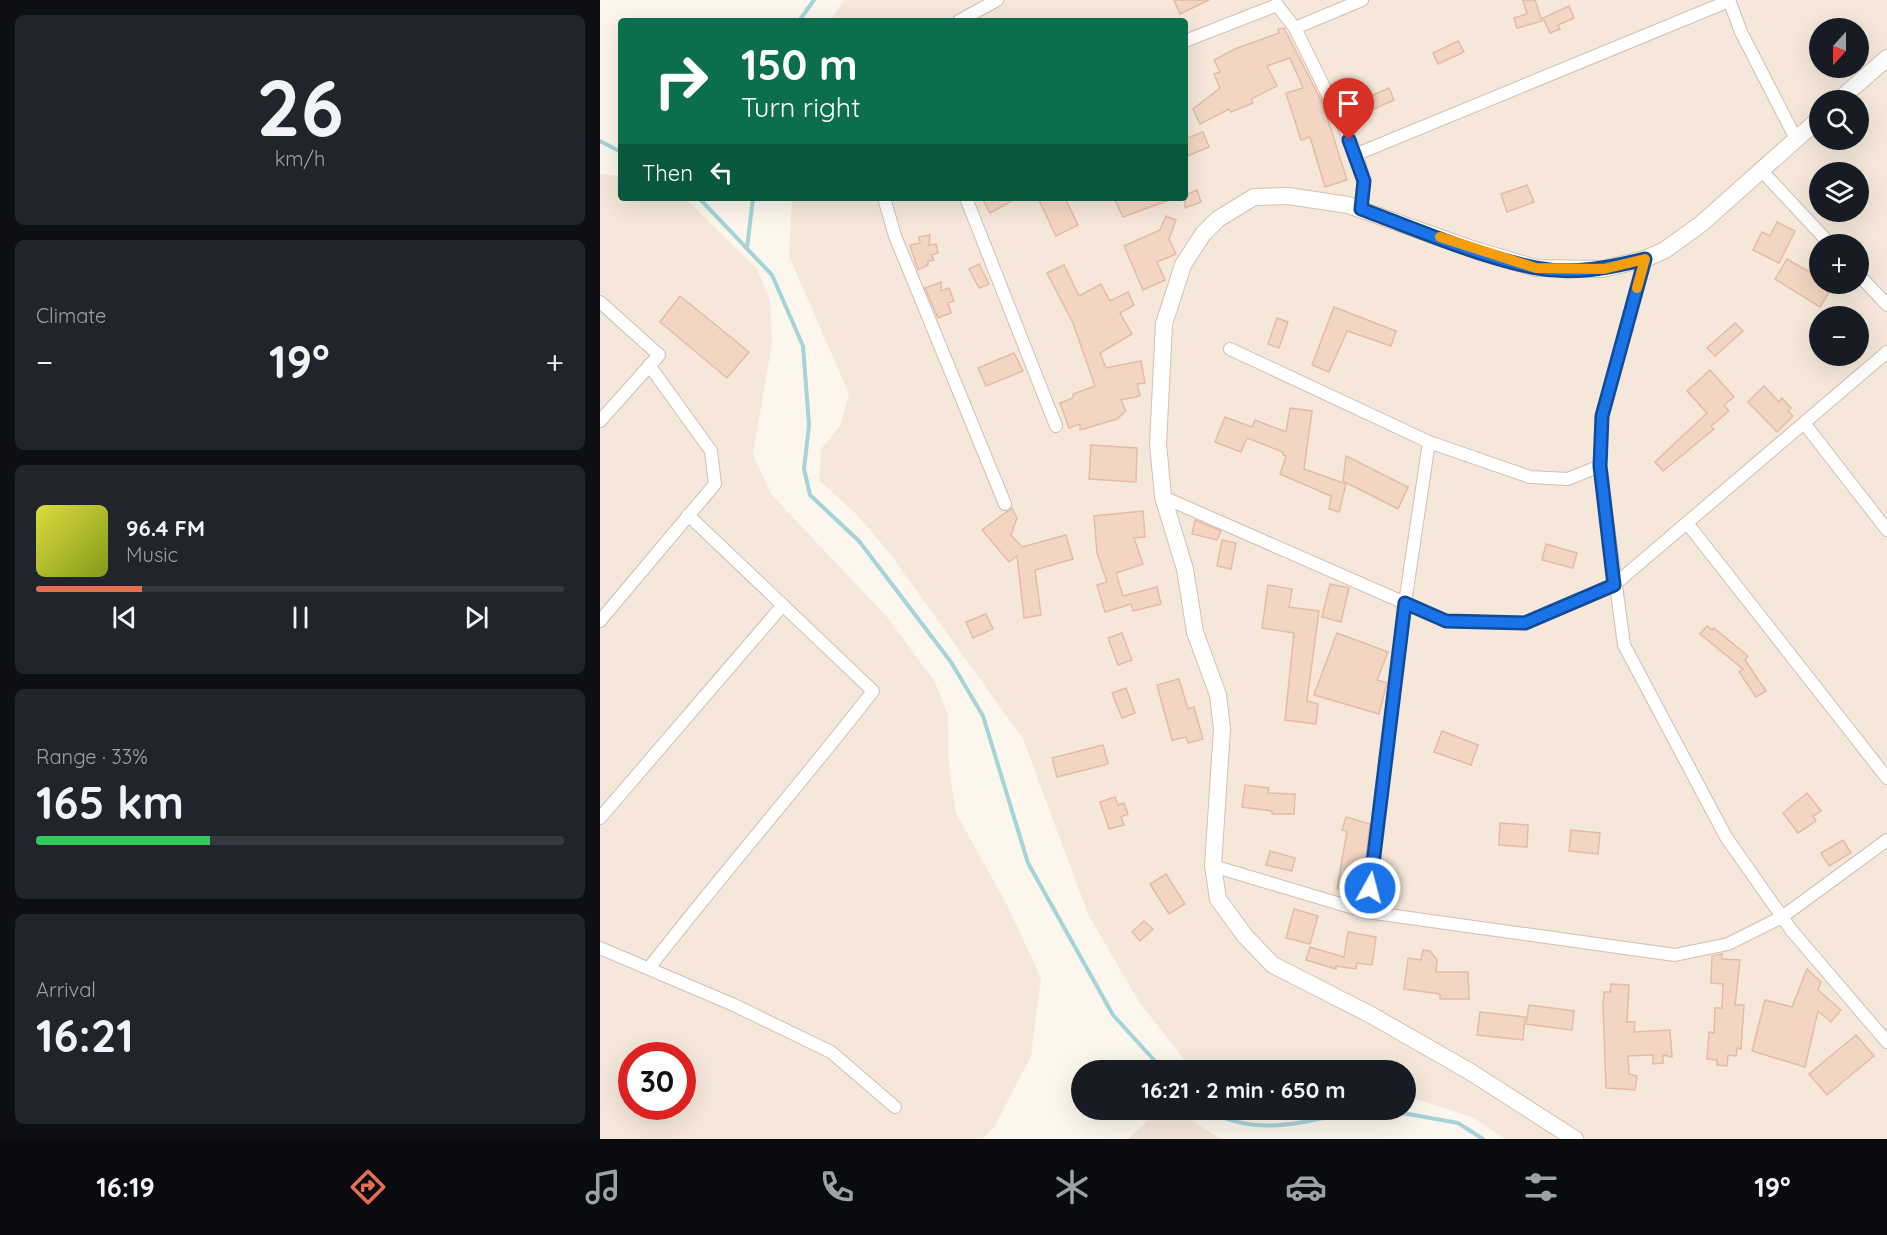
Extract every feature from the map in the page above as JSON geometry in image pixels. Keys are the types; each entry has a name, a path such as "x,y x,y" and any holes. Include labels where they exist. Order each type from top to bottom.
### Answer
{"street":[{"path":"964,18 997,0"},
{"path":"1295,28 1362,0"},
{"path":"1357,154 1729,1 1741,32 1796,139"},
{"path":"1188,40 1276,2 1295,28 1357,154 1364,181 1361,209"},
{"path":"1850,90 1887,58"},
{"path":"1575,1139 1449,1060 1314,985 1273,965 1245,936 1218,899 1213,866 1222,729 1218,695 1196,632 1185,569 1163,497 1158,444 1164,324 1184,265 1203,234 1218,219 1254,197 1288,196 1361,209 1475,250 1536,268 1604,269 1645,259 1665,250 1701,224 1809,128"},
{"path":"1761,170 1821,234"},
{"path":"885,201 895,236 1005,504"},
{"path":"967,201 1056,426"},
{"path":"1645,259 1602,416 1600,466 1614,585 1624,645 1726,837 1782,916 1887,1042"},
{"path":"1869,284 1885,298"},
{"path":"600,302 659,355 600,421"},
{"path":"1230,349 1429,442 1530,477 1568,478 1600,466"},
{"path":"1163,497 1446,621 1525,623 1614,585 1887,352"},
{"path":"600,621 715,484 711,451 649,365"},
{"path":"1803,423 1887,530"},
{"path":"1367,912 1405,603 1429,442"},
{"path":"649,968 723,873 873,691 688,515"},
{"path":"1687,523 1887,778"},
{"path":"600,818 783,605"},
{"path":"1213,866 1367,912 1675,955 1728,945 1782,916 1887,840"},
{"path":"600,948 649,968 831,1052 895,1107"}],"shaded area":[{"path":"844,0 1887,0 1887,1139 1505,1139 1472,1117 1416,1099 1416,1060 1184,1060 1139,1002 1088,914 1023,739 888,551 858,516 819,480 821,449 840,426 849,394 789,256 792,201 1188,201 1188,18 832,18"},
{"path":"600,174 618,176 618,201 688,201 757,269 770,300 772,343 753,455 771,494 887,617 935,682 948,715 949,768 956,813 1007,905 1041,978 1031,1056 995,1126 982,1139 600,1139"},
{"path":"1149,1120 1191,1120 1221,1139 1128,1139"}],"building":[{"path":"1174,0 1209,0 1180,14"},
{"path":"1523,0 1535,0 1542,21 1517,28 1514,18 1527,14"},
{"path":"1569,6 1574,18 1558,25 1560,29 1550,33 1543,18"},
{"path":"1284,28 1323,104 1347,180 1325,187 1310,137 1301,140 1286,93 1303,88 1290,58 1267,66 1277,86 1251,99 1253,103 1231,112 1229,109 1200,124 1193,109 1220,88 1214,74 1220,72 1214,60 1235,49 1279,33 1278,29"},
{"path":"1458,41 1464,52 1438,64 1433,53"},
{"path":"1389,88 1394,100 1367,112 1362,100"},
{"path":"1203,132 1209,147 1188,156 1188,138"},
{"path":"1527,185 1534,202 1507,212 1501,194"},
{"path":"1197,190 1201,202 1185,208 1188,194"},
{"path":"984,201 1012,201 990,213"},
{"path":"1039,201 1066,201 1078,225 1056,236"},
{"path":"1115,201 1167,201 1123,217"},
{"path":"1166,216 1176,220 1169,239 1176,254 1157,262 1165,280 1143,290 1124,246 1160,230"},
{"path":"1777,222 1795,231 1779,263 1753,250 1762,232 1770,236"},
{"path":"930,235 929,245 936,244 938,253 931,255 934,260 928,261 928,265 918,270 910,245 920,243 919,237"},
{"path":"1787,259 1809,272 1809,294 1828,294 1818,306 1775,279"},
{"path":"979,264 989,284 979,288 969,269"},
{"path":"1064,265 1079,296 1101,284 1110,301 1128,292 1134,305 1120,313 1132,334 1100,353 1106,368 1141,361 1145,383 1137,384 1140,396 1121,400 1126,411 1117,419 1080,430 1080,424 1069,428 1060,403 1073,398 1073,394 1095,386 1073,323 1047,273"},
{"path":"941,282 941,291 949,288 954,301 948,303 951,313 938,318 925,288"},
{"path":"680,296 749,352 727,378 660,322"},
{"path":"1334,307 1396,331 1391,346 1347,331 1329,372 1312,365"},
{"path":"1277,318 1288,322 1279,348 1268,344"},
{"path":"1735,323 1743,331 1715,356 1707,348"},
{"path":"1014,353 1023,371 986,386 978,368"},
{"path":"1710,370 1734,397 1724,405 1729,411 1711,426 1714,429 1663,471 1655,462 1707,413 1687,391"},
{"path":"1764,386 1779,402 1782,398 1791,408 1788,411 1793,416 1777,432 1748,402"},
{"path":"1290,408 1312,411 1304,469 1346,484 1339,512 1329,509 1331,496 1280,474 1286,456 1283,452 1247,438 1241,452 1215,442 1225,417 1252,427 1255,420 1286,432"},
{"path":"1091,445 1137,448 1136,482 1089,479"},
{"path":"1346,456 1408,487 1398,509 1343,481"},
{"path":"1012,508 1017,518 1011,535 1022,547 1066,535 1073,559 1035,570 1041,615 1024,618 1017,556 1009,562 982,530"},
{"path":"1143,511 1145,537 1134,538 1143,564 1116,573 1123,596 1157,587 1161,604 1133,611 1131,604 1105,612 1097,585 1107,582 1097,553 1094,516"},
{"path":"1195,520 1221,531 1217,540 1192,534"},
{"path":"1222,540 1236,543 1231,569 1217,566"},
{"path":"1546,544 1577,553 1573,568 1542,560"},
{"path":"1330,584 1349,588 1341,622 1322,617"},
{"path":"1268,585 1292,589 1289,607 1319,611 1307,701 1318,704 1316,724 1285,720 1294,633 1262,628"},
{"path":"986,614 993,629 973,638 966,622"},
{"path":"1707,626 1712,630 1714,628 1748,656 1745,660 1766,691 1756,697 1739,672 1743,669 1700,634"},
{"path":"1122,633 1132,660 1118,665 1108,638"},
{"path":"1337,633 1388,652 1377,680 1387,683 1379,714 1314,695"},
{"path":"1179,679 1188,709 1194,707 1203,739 1188,743 1186,737 1172,740 1157,685"},
{"path":"1126,688 1135,713 1122,718 1112,693"},
{"path":"1442,731 1478,745 1471,765 1434,752"},
{"path":"1103,745 1108,764 1057,777 1052,758"},
{"path":"1245,785 1269,788 1268,793 1295,794 1294,814 1272,814 1272,811 1242,807"},
{"path":"1807,793 1821,811 1813,816 1816,821 1798,833 1783,813"},
{"path":"1115,797 1118,805 1124,803 1128,814 1121,817 1124,825 1109,829 1100,802"},
{"path":"1346,817 1370,824 1361,894 1337,889 1347,831 1342,830"},
{"path":"1500,823 1528,825 1527,847 1499,845"},
{"path":"1571,830 1600,833 1598,854 1569,851"},
{"path":"1843,840 1851,853 1829,866 1821,853"},
{"path":"1270,851 1295,858 1292,871 1266,865"},
{"path":"1166,874 1185,904 1169,914 1150,884"},
{"path":"1294,909 1318,916 1310,944 1286,938"},
{"path":"1144,921 1153,929 1140,941 1132,932"},
{"path":"1348,932 1376,937 1372,965 1357,963 1356,969 1336,966 1336,969 1306,960 1310,947 1344,957"},
{"path":"1423,950 1430,951 1437,960 1436,972 1468,972 1469,999 1440,999 1440,994 1404,989 1408,958 1421,960"},
{"path":"1722,954 1722,959 1740,960 1735,1005 1744,1005 1741,1049 1737,1048 1736,1056 1728,1055 1727,1066 1717,1065 1717,1060 1707,1059 1709,1032 1714,1033 1715,1008 1722,1008 1723,984 1711,983 1712,956"},
{"path":"1807,969 1821,982 1818,990 1841,1010 1831,1022 1818,1011 1805,1067 1752,1051 1765,1000 1792,1007"},
{"path":"1611,984 1629,985 1627,1022 1635,1022 1634,1032 1670,1030 1672,1057 1663,1055 1663,1063 1653,1064 1653,1055 1628,1056 1629,1074 1637,1076 1635,1090 1606,1088 1603,1005 1604,992 1610,992"},
{"path":"1529,1005 1574,1011 1572,1030 1526,1024"},
{"path":"1480,1012 1525,1017 1523,1040 1477,1035"},
{"path":"1856,1035 1874,1056 1827,1095 1809,1074"}],"waterway":[{"path":"801,18 814,0"},
{"path":"600,141 618,150"},
{"path":"702,201 772,275 803,346 809,425 804,469 810,495 859,541 951,662 983,716 1028,863 1113,1015 1154,1060"},
{"path":"747,248 753,201"},
{"path":"1416,1115 1458,1123 1483,1139"},
{"path":"1230,1120 1265,1125 1284,1125 1313,1120"}],"slow traffic":[{"path":"1440,237 1536,268 1604,269 1645,259 1637,288"}],"route":[{"path":"1349,140 1357,154 1364,181 1361,209 1475,250 1536,268 1604,269 1645,259 1602,416 1600,466 1614,585 1525,623 1446,621 1405,603 1370,888"}]}
